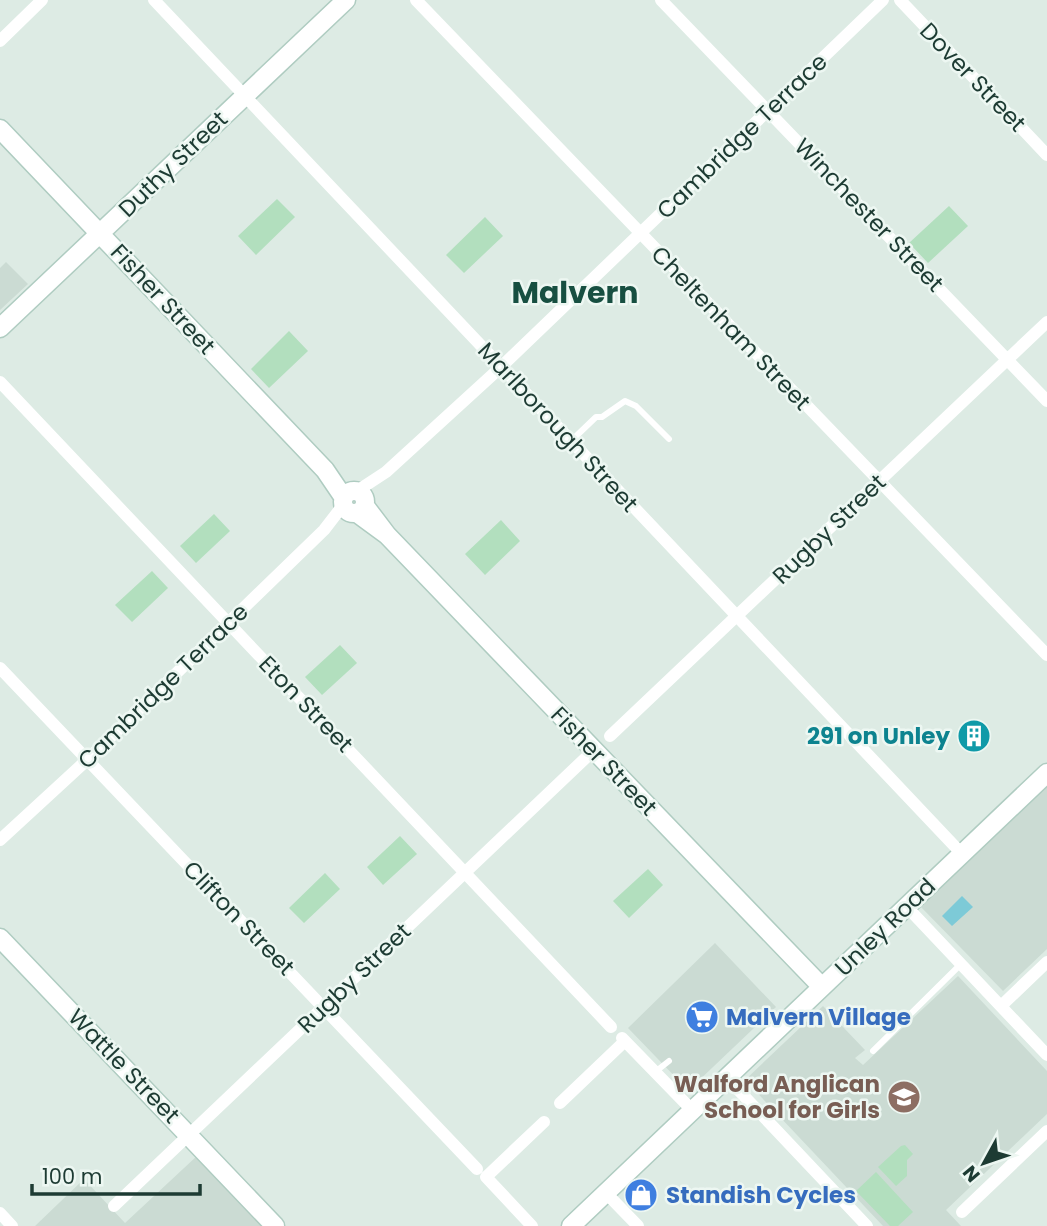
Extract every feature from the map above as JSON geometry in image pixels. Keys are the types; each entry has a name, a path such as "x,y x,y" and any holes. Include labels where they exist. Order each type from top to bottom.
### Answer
{"street":[{"path":"0,41 42,0"},
{"name":"Marlborough Street","path":"154,0 962,854"},
{"name":"Duthy Street","path":"0,328 346,0"},
{"name":"Cheltenham Street","path":"416,0 1047,655"},
{"name":"Winchester Street","path":"661,0 1047,401"},
{"name":"Cambridge Terrace","path":"0,840 88,759 324,530 501,367 883,0"},
{"name":"Dover Street","path":"900,0 1047,155"},
{"name":"Fisher Street","path":"0,129 354,502 822,987"},
{"name":"Rugby Street","path":"610,736 1047,321"},
{"name":"Eton Street","path":"0,382 611,1027"},
{"name":"Clifton Street","path":"0,668 532,1226"},
{"name":"Rugby Street","path":"114,1206 594,750"},
{"name":"Unley Road","path":"571,1226 1047,773"},
{"path":"906,906 1047,1055"},
{"name":"Wattle Street","path":"0,937 275,1226"},
{"path":"1001,1006 1047,962"},
{"path":"560,1104 623,1039 692,1110"},
{"path":"727,1078 867,1226"},
{"path":"481,1173 544,1122"},
{"path":"962,1212 1047,1131"},
{"path":"607,1193 638,1226"},
{"path":"0,1213 12,1226"}],"lane":[{"path":"571,441 596,417 602,417 625,401 636,406 668,439"},
{"path":"873,1051 961,964"},
{"path":"655,1072 669,1060"}],"shaded area":[{"path":"6,262 28,284 0,310 0,268"},
{"path":"1047,784 1047,949 1003,991 919,905"},
{"name":"Malvern Village","path":"715,943 776,1007 692,1087 684,1086 628,1028"},
{"name":"Walford Anglican School for Girls","path":"958,976 1047,1071 1047,1114 946,1210 961,1226 883,1226 745,1080 823,1006 865,1050 855,1058 863,1065"},
{"path":"198,1155 264,1226 35,1226 84,1179 125,1223"}],"green space":[{"path":"277,199 295,217 256,255 238,236"},
{"path":"949,206 968,226 928,263 909,243"},
{"path":"485,217 503,236 464,273 446,255"},
{"path":"289,331 308,351 269,388 251,369"},
{"path":"214,514 230,531 196,563 180,546"},
{"path":"501,520 520,541 485,575 465,554"},
{"path":"152,571 168,588 132,622 115,605"},
{"path":"340,645 357,663 322,695 305,677"},
{"path":"400,836 417,854 383,885 367,867"},
{"path":"648,869 663,885 629,918 613,901"},
{"path":"325,873 340,889 304,923 289,908"},
{"path":"905,1145 913,1154 907,1160 907,1176 896,1186 878,1167"},
{"path":"876,1172 913,1212 898,1226 890,1226 856,1191"}],"water":[{"path":"962,896 973,907 952,926 942,916"}],"place":[{"name":"291 on Unley","path":"974,736"},
{"name":"Malvern Village","path":"702,1017"},
{"name":"Walford Anglican School for Girls","path":"904,1097"},
{"name":"Standish Cycles","path":"641,1195"}],"district":[{"name":"Malvern","path":"575,292"}]}
